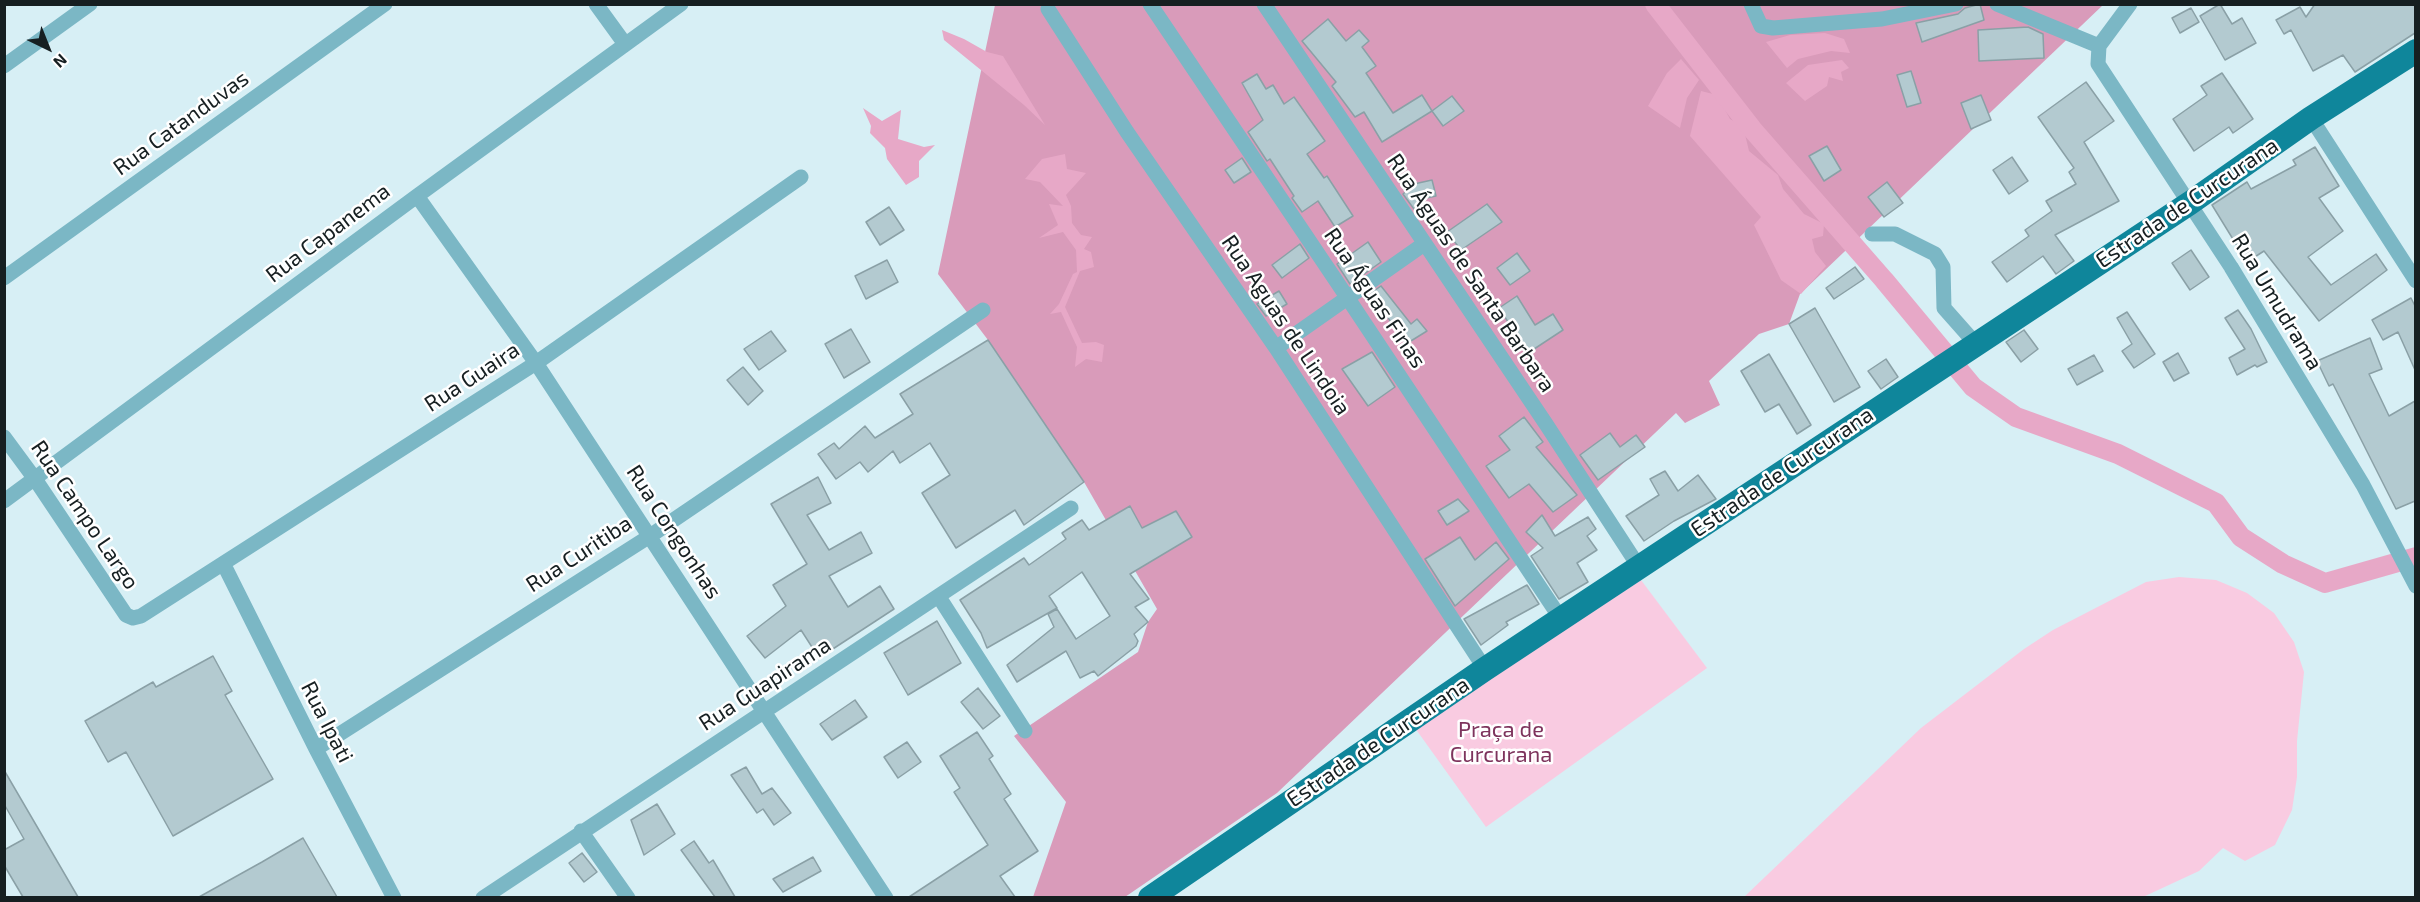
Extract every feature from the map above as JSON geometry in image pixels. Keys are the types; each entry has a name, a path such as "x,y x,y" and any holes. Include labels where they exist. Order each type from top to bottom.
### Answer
{"main road":[{"name":"Estrada de Curcurana","path":"1150,897 1485,669 2190,203 2311,118 2415,51"}],"street":[{"path":"4,66 90,4"},
{"name":"Rua Catanduvas","path":"4,278 385,4"},
{"path":"596,4 625,44"},
{"name":"Rua Capanema","path":"4,501 681,4"},
{"name":"Rua Águas Finas","path":"1150,4 1561,619"},
{"name":"Rua Águas de Santa Barbara","path":"1264,4 1546,424 1639,567"},
{"path":"1751,4 1761,26 1773,28 1882,19 1956,4"},
{"path":"1997,4 2099,46 2130,4"},
{"name":"Rua Aguas de Lindoia","path":"1048,9 1127,132 1276,348 1485,669"},
{"name":"Rua Umudrama","path":"2099,46 2098,64 2190,203 2363,485 2412,581"},
{"path":"2311,118 2415,281"},
{"name":"Rua Guaira","path":"161,604 536,363 801,177"},
{"name":"Rua Congonhas","path":"417,196 536,363 886,897"},
{"path":"1872,234 1895,234 1935,254 1943,267 1944,308 1970,347"},
{"path":"1276,348 1424,244"},
{"name":"Rua Curitiba","path":"316,749 650,536 983,310"},
{"name":"Rua Campo Largo","path":"4,437 36,479 126,615 133,618 141,616 161,604"},
{"name":"Rua Guapirama","path":"483,897 1071,508"},
{"name":"Rua Ipati","path":"224,565 316,749 394,897"},
{"path":"939,597 1026,731"},
{"path":"581,831 628,897"}],"green space":[{"path":"2179,577 2216,580 2247,593 2274,613 2294,642 2304,672 2297,741 2297,777 2292,810 2275,845 2245,861 2223,848 2199,871 2143,897 1744,897 1921,728 2024,649 2053,630 2146,582"},
{"name":"Praça de Curcurana","path":"1641,580 1707,668 1486,827 1415,728"}],"shaded area":[{"path":"995,5 2103,5 1800,294 1789,324 1759,334 1709,381 1720,405 1685,423 1676,413 1277,793 1125,897 1033,897 1066,802 1014,736 1138,652 1148,622 1157,609 1084,482 988,340 938,274"},
{"path":"942,30 987,52 1003,56 1045,125 944,40"},
{"path":"1825,33 1844,39 1850,53 1831,51 1798,59 1787,68 1766,42 1790,35"},
{"path":"1681,59 1699,80 1687,98 1680,128 1648,106 1667,73"},
{"path":"1842,60 1849,68 1841,72 1843,81 1829,77 1827,86 1805,101 1786,83 1808,65"},
{"path":"1701,91 1717,95 1730,119 1743,126 1749,151 1778,175 1783,189 1804,214 1824,224 1823,236 1812,239 1815,252 1826,266 1801,294 1781,280 1754,225 1761,217 1690,136"},
{"path":"863,108 882,121 901,110 898,139 924,147 935,145 919,161 919,177 906,185 887,159 885,148 870,133 871,126"},
{"path":"1065,154 1067,169 1086,173 1066,195 1071,206 1072,223 1081,235 1092,237 1084,249 1091,252 1094,267 1080,271 1065,307 1082,343 1096,342 1104,345 1102,362 1086,359 1075,367 1077,347 1061,312 1050,314 1059,304 1073,274 1077,272 1076,250 1063,232 1039,238 1058,225 1049,204 1063,206 1040,182 1025,179 1042,159"}],"building":[{"path":"1980,4 1984,20 1922,42 1916,23 1958,14 1965,8"},
{"path":"2220,4 2232,24 2242,18 2256,43 2225,60 2200,16"},
{"path":"2315,4 2415,4 2415,33 2355,72 2343,55 2313,71 2291,30 2284,34 2276,20 2300,7 2306,17"},
{"path":"2191,8 2199,22 2180,33 2172,18"},
{"path":"1328,19 1346,41 1359,30 1369,41 1362,47 1376,66 1366,73 1393,113 1422,95 1432,111 1382,142 1364,112 1355,117 1332,86 1336,82 1302,41"},
{"path":"2028,27 2043,34 2044,58 1979,61 1978,30"},
{"path":"1911,71 1921,103 1907,107 1897,75"},
{"path":"2222,73 2253,119 2233,133 2229,127 2194,151 2173,119 2207,95 2201,86"},
{"path":"1257,74 1266,89 1273,85 1284,104 1294,97 1325,141 1307,154 1324,178 1327,176 1353,216 1335,227 1318,201 1302,212 1270,159 1267,161 1248,132 1263,120 1242,83"},
{"path":"2086,82 2114,121 2084,142 2119,201 2055,235 2074,261 2056,274 2043,256 2007,282 1992,262 2029,236 2025,230 2052,211 2046,201 2076,184 2069,172 2074,168 2038,117"},
{"path":"1981,95 1991,120 1971,129 1961,103"},
{"path":"1452,96 1464,111 1443,126 1432,111"},
{"path":"1827,146 1841,170 1824,181 1809,156"},
{"path":"2315,147 2339,186 2319,198 2343,231 2308,257 2331,285 2376,254 2387,270 2319,321 2264,251 2247,262 2212,205 2247,182 2251,189 2296,165 2293,160"},
{"path":"2012,157 2028,181 2009,194 1993,170"},
{"path":"1242,158 1251,172 1234,183 1225,170"},
{"path":"1432,180 1436,196 1426,198 1414,209 1403,194 1414,184"},
{"path":"1887,182 1903,203 1884,217 1868,197"},
{"path":"1487,204 1502,222 1461,250 1447,232"},
{"path":"889,207 904,230 880,245 866,222"},
{"path":"1368,242 1381,262 1350,284 1337,264"},
{"path":"1300,244 1309,258 1282,278 1272,265"},
{"path":"2191,250 2209,277 2190,290 2172,263"},
{"path":"1517,253 1530,271 1510,285 1497,268"},
{"path":"887,260 898,282 866,299 855,276"},
{"path":"1855,267 1864,279 1834,299 1826,288"},
{"path":"1381,286 1411,324 1417,319 1427,331 1406,344 1371,293"},
{"path":"1279,291 1287,304 1266,316 1257,304"},
{"path":"1517,296 1535,325 1553,314 1563,330 1528,353 1499,308"},
{"path":"2411,298 2415,306 2415,370 2398,332 2383,340 2372,320"},
{"path":"1815,308 1860,387 1834,402 1789,324"},
{"path":"2238,310 2251,329 2267,362 2257,367 2255,365 2237,375 2229,358 2245,349 2225,318"},
{"path":"2127,312 2155,354 2134,368 2122,351 2132,344 2117,318"},
{"path":"851,329 870,362 844,378 825,344"},
{"path":"2024,330 2038,349 2021,362 2006,342"},
{"path":"771,331 786,351 759,370 744,349"},
{"path":"2370,338 2382,369 2369,374 2389,416 2415,401 2415,501 2396,509 2333,384 2329,386 2317,361"},
{"path":"988,340 1084,482 1024,525 1015,510 956,548 922,493 950,475 930,443 900,463 893,451 868,472 860,462 836,479 818,454 834,443 839,449 865,426 875,438 913,414 900,394"},
{"path":"1372,352 1395,387 1368,406 1342,369"},
{"path":"2178,353 2189,373 2174,381 2163,362"},
{"path":"1769,354 1811,425 1797,434 1779,404 1765,412 1741,371"},
{"path":"2094,355 2103,371 2077,385 2068,369"},
{"path":"1886,359 1898,377 1881,389 1868,371"},
{"path":"743,367 763,391 748,405 727,380"},
{"path":"1524,417 1543,442 1536,447 1577,495 1553,512 1529,484 1509,498 1486,466 1510,450 1499,436"},
{"path":"1610,433 1620,447 1636,435 1645,447 1598,480 1580,455"},
{"path":"1665,471 1678,491 1698,475 1716,499 1674,521 1644,541 1626,516 1659,495 1650,479"},
{"path":"818,477 831,503 807,515 829,550 861,532 872,553 829,576 848,607 880,586 894,609 819,658 801,630 765,658 747,636 786,606 773,585 807,564 771,504"},
{"path":"1458,499 1469,511 1447,525 1438,511"},
{"path":"1130,506 1142,528 1176,511 1192,537 1130,574 1149,599 1135,607 1148,622 1134,634 1138,641 1136,646 1098,676 1094,671 1080,678 1066,651 1017,682 1007,665 1054,627 1048,614 1057,609 1076,639 1110,616 1082,572 1049,596 1057,608 987,648 981,633 960,600 1024,558 1029,565 1066,539 1062,533 1082,520 1089,530"},
{"path":"1542,515 1555,536 1588,517 1596,529 1587,536 1597,550 1577,563 1588,582 1559,599 1531,556 1543,548 1526,532"},
{"path":"1460,537 1475,560 1496,542 1509,559 1455,606 1425,559"},
{"path":"1527,585 1539,604 1506,622 1508,625 1481,645 1464,619"},
{"path":"937,621 961,663 908,695 884,653"},
{"path":"213,656 232,691 225,695 273,779 173,836 126,752 108,762 85,721 153,682 156,687"},
{"path":"978,688 1000,716 983,729 961,702"},
{"path":"855,700 867,717 832,740 820,724"},
{"path":"977,732 993,756 989,759 1011,794 1004,799 1038,851 1000,876 1015,897 909,897 988,845 954,792 960,788 940,756"},
{"path":"907,742 921,762 898,778 884,757"},
{"path":"746,767 762,794 772,788 791,813 774,825 763,809 757,813 731,775"},
{"path":"4,770 78,897 23,897 4,865 4,850 24,839 4,804"},
{"path":"657,804 675,834 644,855 631,820"},
{"path":"303,838 337,897 199,897 262,862"},
{"path":"694,841 709,863 713,860 735,897 715,897 681,850"},
{"path":"582,853 597,872 584,882 569,863"},
{"path":"813,857 821,871 783,892 773,879"}],"waterway":[{"path":"1655,4 1752,129 1884,280 1973,387 2016,417 2118,454 2216,503 2241,537 2283,564 2325,583 2416,557"}]}
